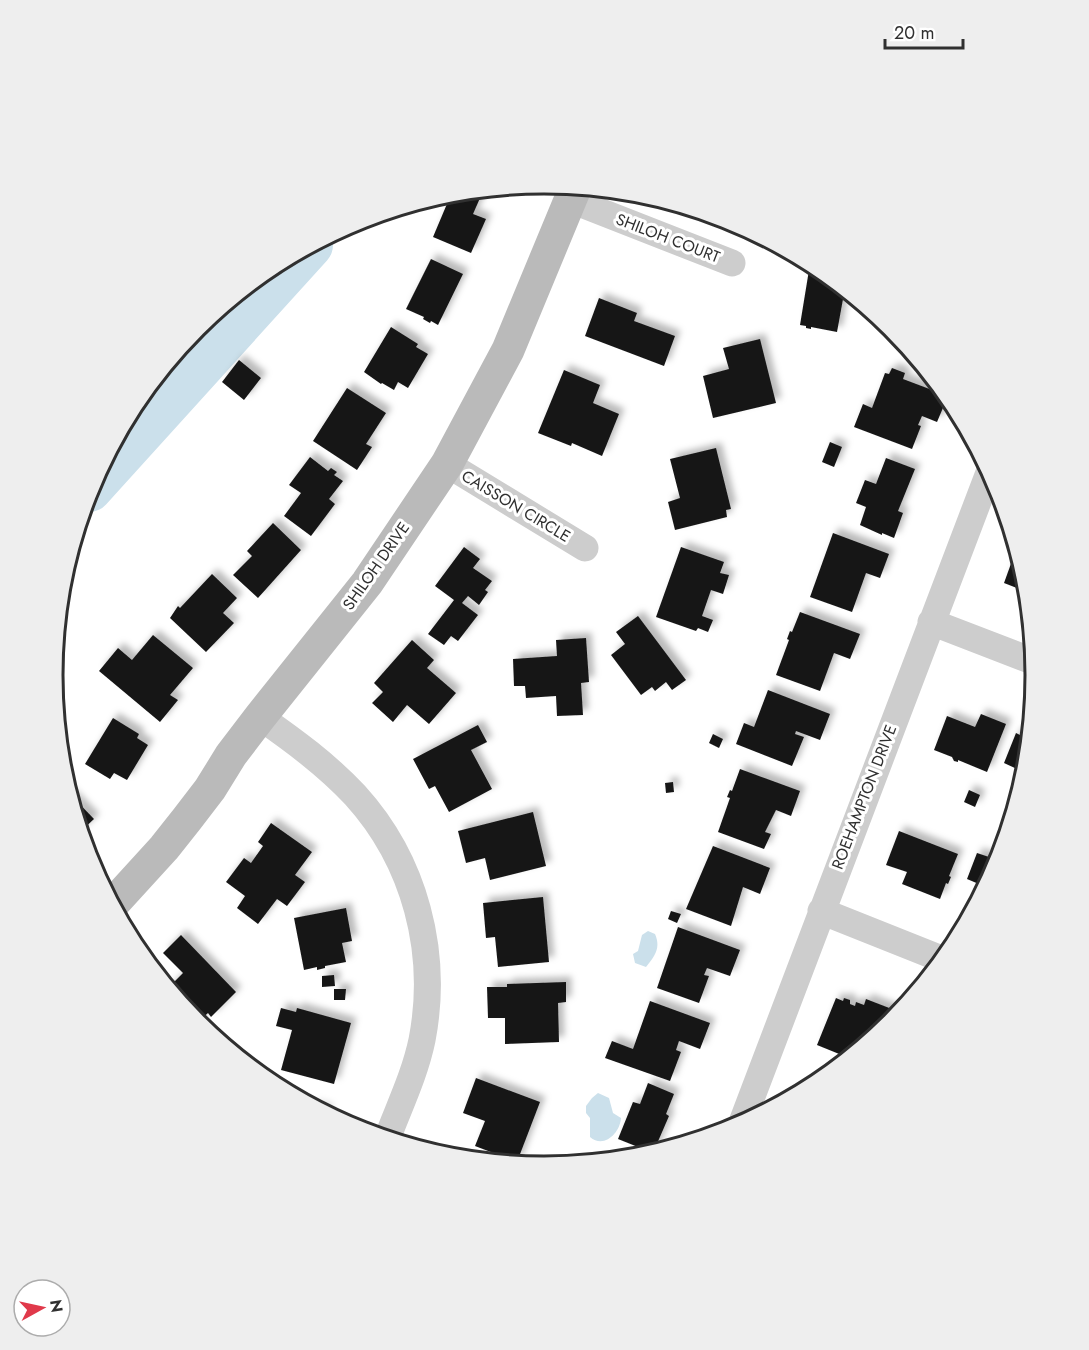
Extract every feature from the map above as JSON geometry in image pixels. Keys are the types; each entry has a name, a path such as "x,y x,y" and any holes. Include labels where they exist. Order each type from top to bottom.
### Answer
{"street":[{"name":"SHILOH DRIVE","path":"118,898 187,819 210,789 231,755 367,583 447,464 508,350 573,195"},
{"name":"SHILOH COURT","path":"579,195 732,263"},
{"name":"CAISSON CIRCLE","path":"447,464 585,548"},
{"name":"ROEHAMPTON DRIVE","path":"746,1112 985,482"},
{"path":"931,622 1025,658"},
{"path":"260,717 287,735 335,775 377,822 402,867 421,918 428,964 422,1041 390,1131"},
{"path":"821,911 935,956"}],"water":[{"path":"648,931 655,934 657,948 646,967 635,963 633,954 638,951 642,935"},
{"path":"598,1093 609,1098 613,1113 621,1118 614,1134 601,1141 590,1137 590,1118 586,1113 586,1106"}],"building":[{"path":"480,198 473,214 486,219 471,253 433,237 447,204"},
{"path":"431,259 463,274 438,325 406,309"},
{"path":"809,273 843,297 837,332 811,327 811,329 800,325"},
{"path":"599,298 637,313 634,321 675,336 664,366 585,336"},
{"path":"391,327 418,344 416,347 428,354 408,388 398,382 394,390 364,372"},
{"path":"760,339 776,403 713,418 703,376 729,369 723,348"},
{"path":"239,360 261,378 244,400 222,382"},
{"path":"892,368 905,373 903,379 932,390 944,406 937,422 922,416 918,425 921,426 912,449 854,427 863,404 872,408 885,373 889,374"},
{"path":"564,370 600,385 593,403 619,414 602,456 572,443 571,446 538,433"},
{"path":"347,388 386,413 366,444 372,447 357,470 313,441"},
{"path":"830,442 842,447 834,467 822,462"},
{"path":"716,448 731,509 726,510 727,517 675,530 668,502 680,498 670,459"},
{"path":"310,457 328,471 331,468 337,472 334,475 343,481 329,499 335,504 311,536 284,516 301,493 289,485"},
{"path":"886,458 915,469 898,511 903,513 894,538 860,525 866,507 856,503 865,480 876,484"},
{"path":"273,523 301,550 258,598 233,575 252,556 247,551"},
{"path":"833,533 889,554 880,578 866,573 852,612 810,597"},
{"path":"464,547 480,559 473,568 492,581 485,590 488,592 479,605 468,596 462,603 478,615 458,641 451,636 444,645 428,634 454,600 435,586"},
{"path":"681,547 724,562 720,573 729,575 723,594 711,590 702,616 713,620 708,632 698,628 696,631 656,617"},
{"path":"1012,560 1018,589 1004,583"},
{"path":"212,574 237,598 223,613 234,623 206,652 170,618 178,606 180,608"},
{"path":"800,612 860,634 850,659 834,653 820,691 776,675 790,631 792,632"},
{"path":"638,616 686,680 672,690 666,682 655,691 652,687 641,695 611,655 625,644 616,632"},
{"path":"153,635 193,668 170,695 178,700 160,722 99,671 118,648 132,660"},
{"path":"586,638 589,682 581,683 583,715 557,716 556,696 526,698 525,686 514,686 513,659 557,656 556,640"},
{"path":"412,640 434,660 427,668 456,693 429,724 407,705 393,722 372,703 383,692 374,683"},
{"path":"768,690 830,714 820,740 796,731 795,734 804,737 792,766 736,744 744,723 754,727"},
{"path":"981,714 1006,724 987,772 958,760 958,762 954,761 952,757 934,750 947,716 975,727"},
{"path":"113,718 139,734 137,738 148,745 127,780 114,773 110,779 85,764"},
{"path":"478,725 487,742 471,750 492,789 449,812 435,786 429,789 413,759"},
{"path":"1016,733 1022,736 1017,769 1004,763"},
{"path":"713,734 723,739 719,748 709,743"},
{"path":"740,769 800,791 791,816 776,810 765,832 771,834 764,849 718,832 730,798 727,797 730,790 732,791"},
{"path":"673,782 674,792 666,793 665,783"},
{"path":"969,790 980,795 975,807 964,802"},
{"path":"81,805 94,819 87,825"},
{"path":"533,812 546,866 490,880 485,858 466,863 458,831"},
{"path":"271,823 312,852 295,875 305,882 287,906 277,899 258,924 237,908 245,896 226,882 244,858 251,863 263,846 258,842"},
{"path":"899,831 958,854 949,876 951,877 940,899 902,884 907,872 886,865"},
{"path":"713,846 770,868 760,894 743,887 731,926 686,909"},
{"path":"977,853 989,857 990,855 978,884 967,879"},
{"path":"543,897 549,962 498,967 495,937 486,938 483,903"},
{"path":"346,908 352,941 342,943 346,962 317,970 317,967 304,970 294,918"},
{"path":"671,911 681,914 677,923 668,919"},
{"path":"678,927 740,950 730,976 707,968 704,975 709,976 699,1003 657,988"},
{"path":"181,935 236,992 211,1017 208,1013 205,1016 174,982 183,973 163,953"},
{"path":"334,975 335,986 322,987 322,976"},
{"path":"566,982 566,1002 558,1003 559,1042 505,1044 505,1018 488,1018 487,987"},
{"path":"334,989 346,989 345,1000 334,1000"},
{"path":"836,998 843,1001 844,998 850,1000 850,1004 855,1006 856,1002 864,1005 866,999 891,1009 841,1055 817,1045"},
{"path":"650,1001 710,1023 700,1049 679,1041 676,1050 681,1052 670,1081 605,1058 612,1041 633,1049"},
{"path":"281,1008 296,1012 297,1008 351,1023 334,1084 281,1070 292,1030 276,1026"},
{"path":"476,1078 540,1102 520,1155 494,1153 475,1146 485,1121 463,1113"},
{"path":"648,1083 674,1094 666,1114 669,1116 657,1143 638,1147 618,1139 633,1102 640,1104"}],"waterway":[{"path":"113,463 291,266"}]}
